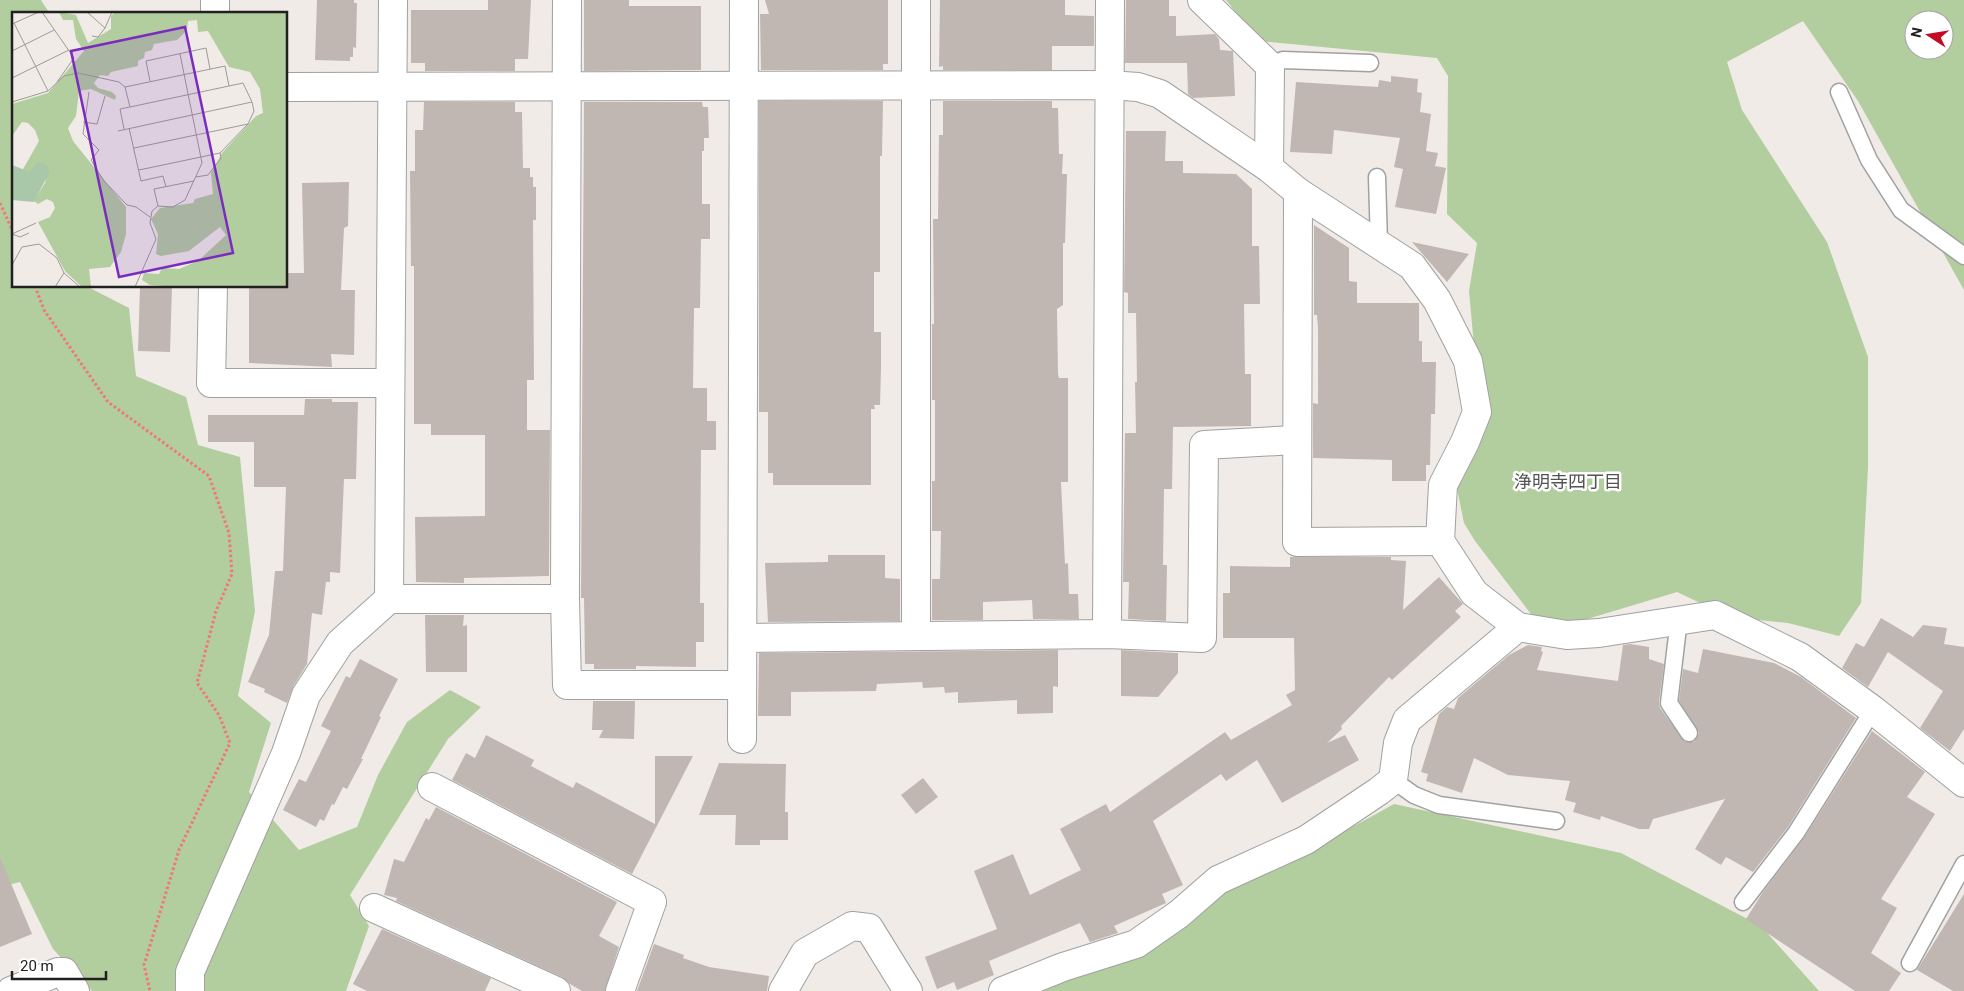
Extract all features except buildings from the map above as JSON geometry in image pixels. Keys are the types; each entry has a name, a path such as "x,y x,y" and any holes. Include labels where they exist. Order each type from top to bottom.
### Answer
{"street":[{"path":"389,599 392,0"},
{"path":"567,0 564,599 568,685 742,685"},
{"path":"742,739 744,0"},
{"path":"916,0 916,636"},
{"path":"1107,634 1110,0"},
{"path":"1202,0 1270,66 1269,168"},
{"path":"288,88 392,86 1109,85 1138,87 1160,94 1269,168 1298,192 1412,266 1437,300 1468,360 1477,412 1444,485 1440,541 1474,593 1518,627 1567,635 1598,633 1679,619 1715,615 1800,657 1874,710 1963,778"},
{"path":"1298,192 1297,542 1440,541"},
{"path":"213,288 211,383 390,383"},
{"path":"742,638 1107,634 1202,638 1204,445 1296,440"},
{"path":"190,991 190,972 286,753 306,695 340,643 389,599 564,599"},
{"path":"1002,991 1063,968 1136,944 1179,914 1218,880 1306,840 1392,780 1398,743 1408,720 1518,627"},
{"path":"432,787 652,902 620,991"},
{"path":"374,908 556,991"},
{"path":"784,991 805,953 852,926 869,928 908,991"},
{"path":"11,991 58,972 64,972 75,991"}],"lane":[{"path":"1270,66 1283,60 1370,63"},
{"path":"1839,92 1869,160 1901,210 1964,256"},
{"path":"1377,177 1379,244"},
{"path":"1679,619 1669,703 1689,733"},
{"path":"1743,902 1796,834 1874,710"},
{"path":"1392,780 1414,795 1439,805 1556,821"},
{"path":"1910,963 1964,864"}],"path":[{"path":"0,203 12,230"},
{"path":"37,288 44,310 108,402 210,476 229,533 232,574 216,611 197,683 219,715 230,744 179,850 144,965 150,991"}],"green space":[{"path":"0,0 41,0 49,12 12,12 12,288 90,288 129,308 136,376 186,397 198,445 240,457 255,611 238,696 271,723 249,792 299,850 357,827 378,775 407,722 450,690 481,707 448,739 350,895 369,926 346,991 92,991 53,949 20,882 0,887"},
{"path":"1226,0 1964,0 1964,290 1858,101 1803,21 1727,62 1742,110 1827,242 1868,357 1868,467 1861,603 1839,636 1788,623 1730,617 1677,592 1564,626 1534,618 1475,541 1464,523 1456,484 1482,433 1469,291 1477,243 1447,214 1448,76 1437,58 1259,41"},
{"path":"1394,804 1621,853 1761,926 1819,991 1009,991 1204,902 1300,855"}],"district":[{"name":"浄明寺四丁目","path":"1568,481"}]}
